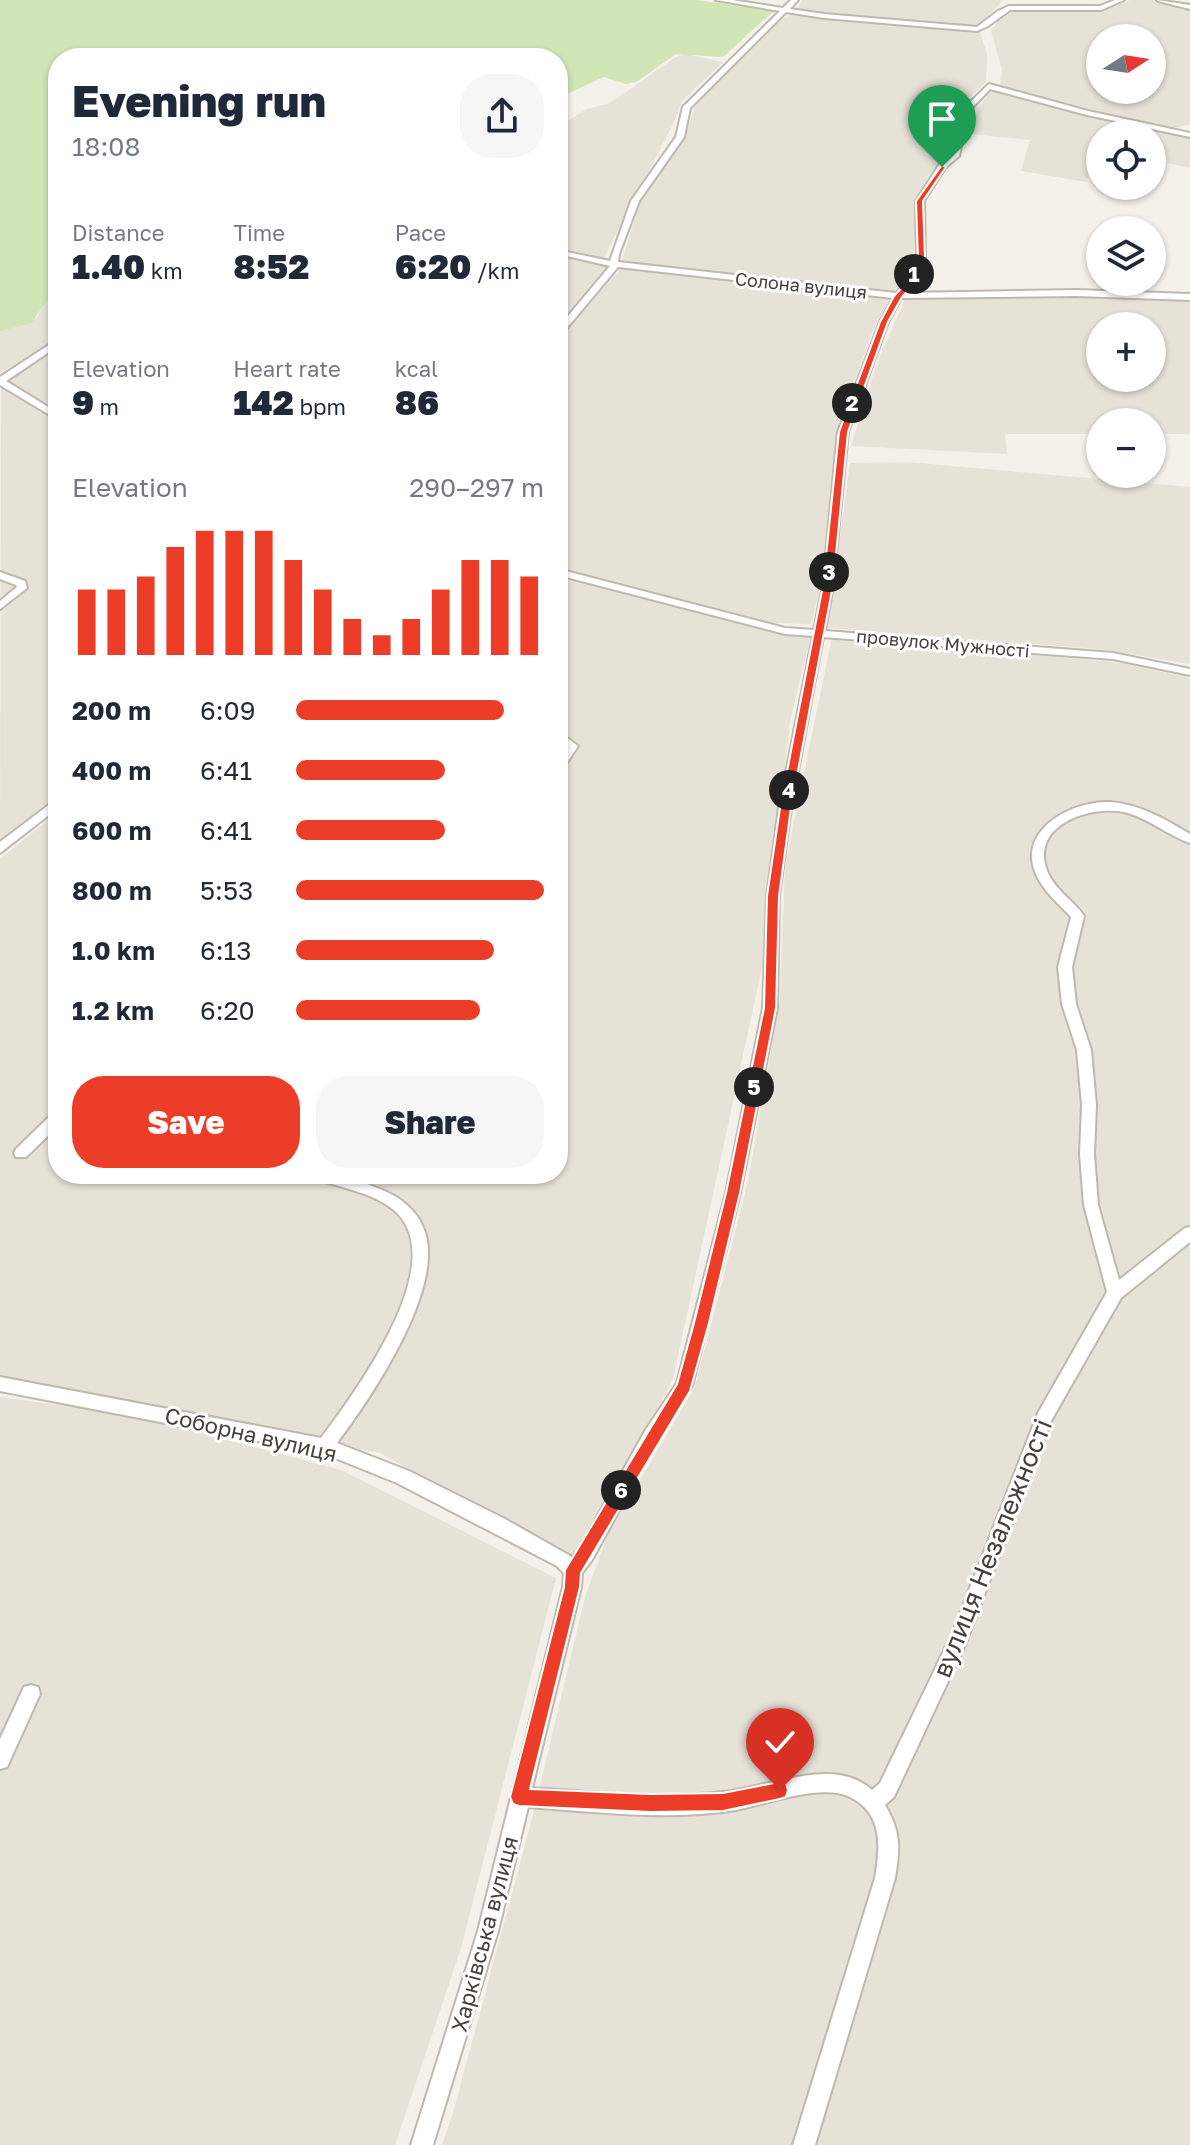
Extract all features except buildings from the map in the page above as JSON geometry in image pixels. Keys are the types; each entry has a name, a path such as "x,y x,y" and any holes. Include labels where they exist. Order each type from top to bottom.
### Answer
{"street":[{"path":"719,0 870,21 977,29 986,26 1008,4 1101,8 1121,0"},
{"path":"568,321 615,264 615,254 635,201 680,137 687,107 795,0"},
{"path":"1160,0 1190,7"},
{"name":"Харківська вулиця","path":"422,2145 488,1931 572,1587 573,1570 586,1554 651,1436 684,1386 701,1323 733,1193 770,1008 773,896 820,631 831,557 843,432 884,322 898,296 911,282 921,258 920,201 942,167 955,156 965,111 989,86 1087,113 1190,135"},
{"name":"Солона вулиця","path":"568,254 615,264 898,296 1014,292 1190,297"},
{"path":"48,349 0,381 48,411"},
{"path":"0,575 21,583 22,588 0,606"},
{"name":"провулок Мужності","path":"568,575 785,631 820,631 943,644 1113,656 1190,672"},
{"path":"1115,1293 1091,1205 1087,1154 1089,1105 1084,1050 1069,1004 1065,967 1078,916 1040,871 1040,848 1064,814 1086,806 1121,807 1143,814 1190,839"},
{"path":"0,849 48,810"},
{"path":"21,1153 48,1127"},
{"path":"325,1446 364,1396 385,1360 407,1308 419,1268 420,1241 415,1224 403,1209 346,1184"},
{"name":"вулиця Незалежності","path":"872,1803 887,1790 959,1639 1044,1418 1115,1293 1190,1233"},
{"name":"Соборна вулиця","path":"0,1384 325,1446 417,1484 563,1560 573,1570"},
{"path":"0,1760 31,1694"},
{"path":"519,1797 650,1803 723,1802 780,1790 843,1784 866,1796 872,1803 884,1819 890,1848 885,1878 804,2145"}],"shaded area":[{"path":"802,0 1003,0 979,26 841,16 798,9"},
{"path":"1130,0 1154,0 1190,9 1190,124 1170,129 1166,128 1166,120 1134,120 1000,87 1002,69 991,31 1004,11 1093,11"},
{"path":"790,15 980,32 987,54 986,82 962,104 948,155 928,176 916,203 914,249 909,270 874,328 845,407 834,471 823,576 811,624 773,623 568,572 568,326 619,271 640,201 685,138 695,107 778,21"},
{"path":"685,54 723,62 681,102 674,122 604,258 568,249 568,121 587,109 610,103 676,57"},
{"path":"992,88 1119,120 1086,120 1086,182 1021,171 1030,140 971,134 978,109"},
{"path":"1166,132 1190,138 1190,168 1166,163"},
{"path":"568,257 608,266 568,314"},
{"path":"1051,294 1190,300 1190,434 1166,434 1166,408 1086,408 1086,434 1005,434 1007,454 851,446 876,366 905,299"},
{"path":"48,303 48,345 0,373 0,331 36,319"},
{"path":"46,355 48,356 48,405 8,381"},
{"path":"1,387 48,417 48,806 0,845"},
{"path":"907,462 1086,478 1086,488 1190,487 1190,664 1098,649 828,628 850,463"},
{"path":"568,580 810,638 790,721 763,963 673,1379 577,1562 380,1453 0,1380 0,859 48,820 48,1184 568,1184"},
{"path":"832,637 1122,663 1190,678 1190,2145 442,2145 533,1815 585,1597 607,1536 695,1387 748,1181 780,1000 785,865"},
{"path":"0,1397 132,1415 341,1470 556,1578 461,1948 395,2145 0,2145"}],"green space":[{"path":"0,0 696,0 774,11 723,57 676,54 636,82 626,84 604,77 568,93 568,48 48,48 48,303 32,323 0,331"}],"route":[{"path":"780,1790 723,1802 650,1803 519,1797 572,1587 573,1570 586,1554 651,1436 684,1386 701,1323 733,1193 770,1008 773,989 773,896 785,808 828,585 843,432 884,322 898,296 911,282 921,258 920,201 942,167"}]}
